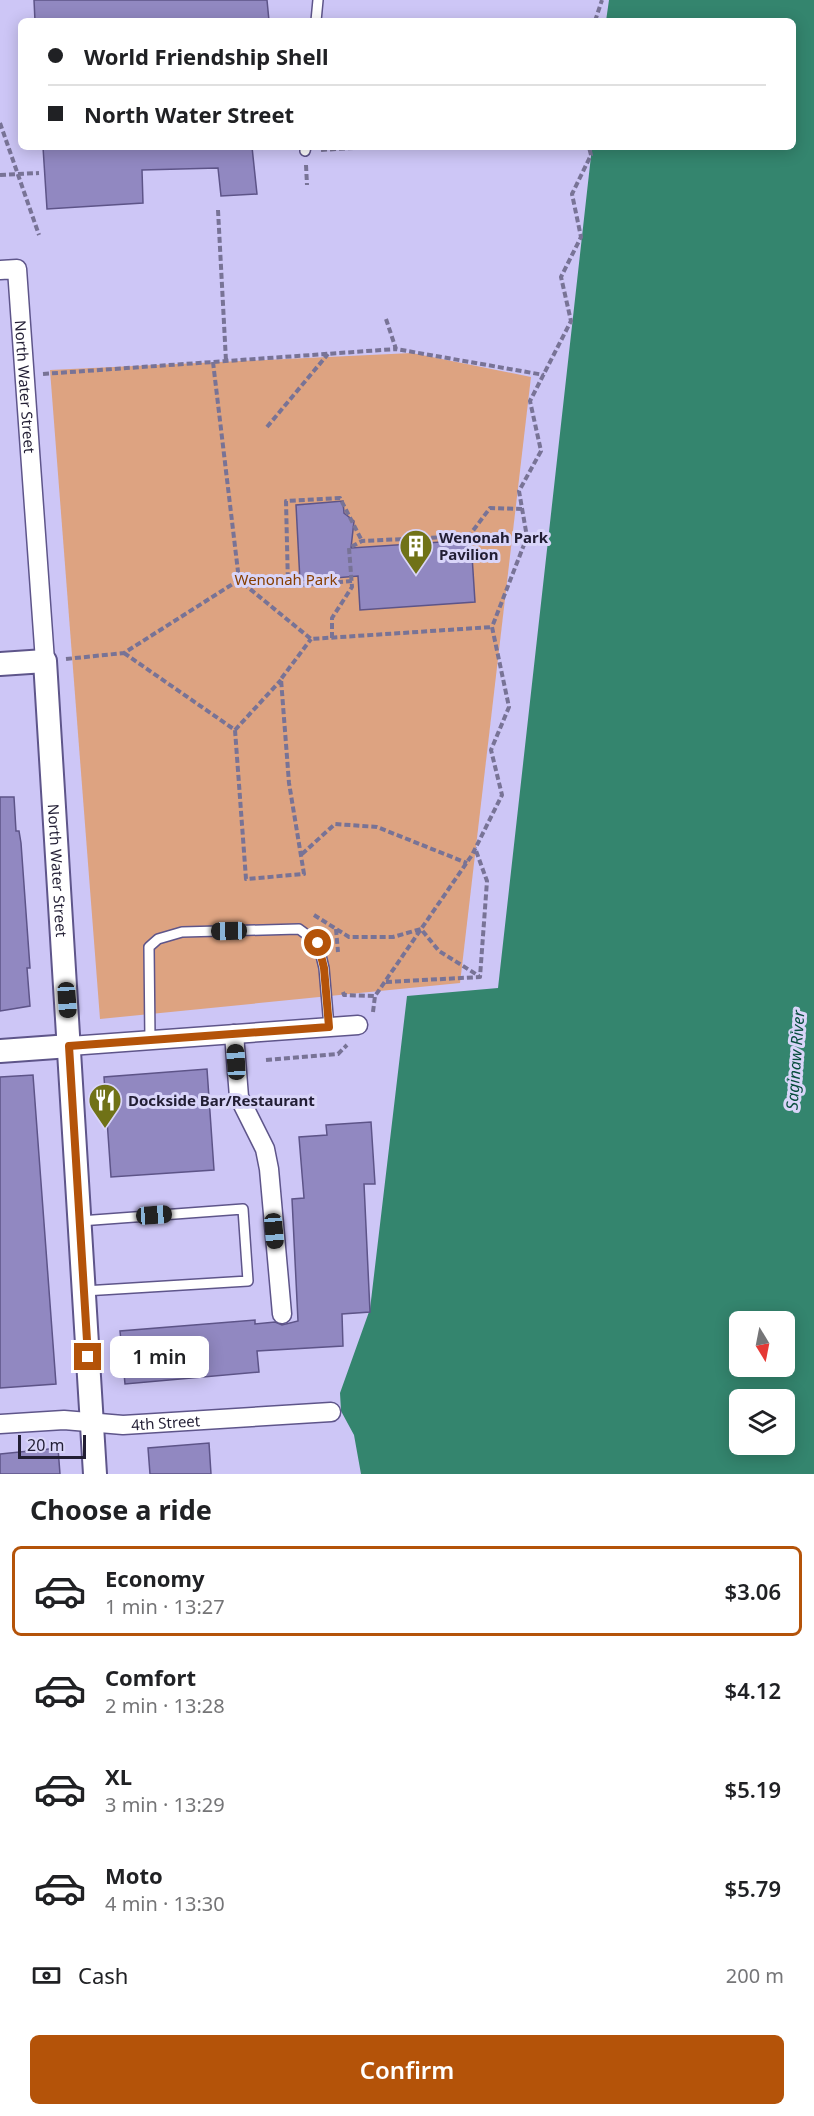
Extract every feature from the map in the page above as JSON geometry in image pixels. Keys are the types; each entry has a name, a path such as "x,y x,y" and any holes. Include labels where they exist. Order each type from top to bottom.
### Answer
{"street":[{"name":"North Water Street","path":"9,269 25,375 95,1474"},
{"path":"0,664 45,661"},
{"path":"0,1051 329,1027 361,1028"},
{"path":"234,1034 239,1097 265,1149 269,1169 282,1314"},
{"name":"4th Street","path":"0,1424 64,1420 123,1425 331,1412"}],"lane":[{"path":"316,18 318,0"},
{"path":"150,1040 149,947 158,939 182,932 299,929 318,943 324,968 329,1027"},
{"path":"80,1221 243,1209 248,1281 84,1291"}],"path":[{"path":"596,18 602,0"},
{"path":"0,123 39,235"},
{"path":"306,150 307,185"},
{"path":"266,1060 338,1054 361,1028 375,996 467,863 502,795 491,750 509,707 492,627 527,537 519,492 541,451 530,401 571,321 561,277 581,237 572,194 591,154 590,150"},
{"path":"0,175 39,173"},
{"path":"218,210 226,361"},
{"path":"386,319 396,349"},
{"path":"25,375 396,349 544,375"},
{"path":"267,427 329,354"},
{"path":"213,362 239,580 311,639 492,627"},
{"path":"352,581 288,586 286,501 340,498 362,541"},
{"path":"332,638 332,618 344,603 352,581 349,548 362,541 469,536 490,508 522,509"},
{"path":"45,661 124,653 239,580"},
{"path":"281,680 289,783 302,854 303,874 246,879 235,730 281,680 311,639"},
{"path":"124,653 235,730"},
{"path":"302,854 335,824 376,827 467,863"},
{"path":"476,848 488,881 480,977"},
{"path":"314,915 350,938 393,937 421,929"},
{"path":"421,929 439,951 480,977"},
{"path":"336,930 338,958"},
{"path":"385,982 480,977"},
{"path":"342,986 344,995 375,996"}],"green space":[{"name":"Wenonah Park","path":"412,353 531,377 460,983 100,1019 50,370"}],"water":[{"name":"Saginaw River","path":"609,0 814,0 814,1474 361,1474 354,1435 341,1411 340,1393 370,1309 407,996 498,988 592,150 796,150 796,18 606,18"}],"building":[{"path":"34,0 267,0 269,18 35,18"},
{"path":"43,150 252,150 257,194 221,196 218,168 142,170 143,203 47,209"},
{"name":"Wenonah Park Pavilion","path":"343,501 344,513 354,521 351,548 471,540 475,602 360,610 358,576 300,581 296,505"},
{"path":"0,797 14,797 16,831 19,831 21,843 30,968 27,968 30,1006 0,1011"},
{"path":"207,1069 214,1170 111,1177 104,1077"},
{"path":"33,1075 56,1384 0,1388 0,1077"},
{"path":"371,1122 375,1184 364,1184 370,1312 342,1314 343,1346 257,1351 259,1372 125,1384 120,1331 255,1320 255,1324 275,1322 282,1325 298,1321 292,1199 304,1198 299,1137 327,1135 326,1125"},
{"path":"209,1443 211,1474 150,1474 148,1448"},
{"path":"58,1448 60,1474 0,1474 0,1454"}],"place":[{"name":"Wenonah Park Pavilion","path":"416,575"},
{"name":"Dockside Bar/Restaurant","path":"105,1129"}],"route":[{"path":"88,1357 69,1046 329,1027 324,968 318,943"}]}
